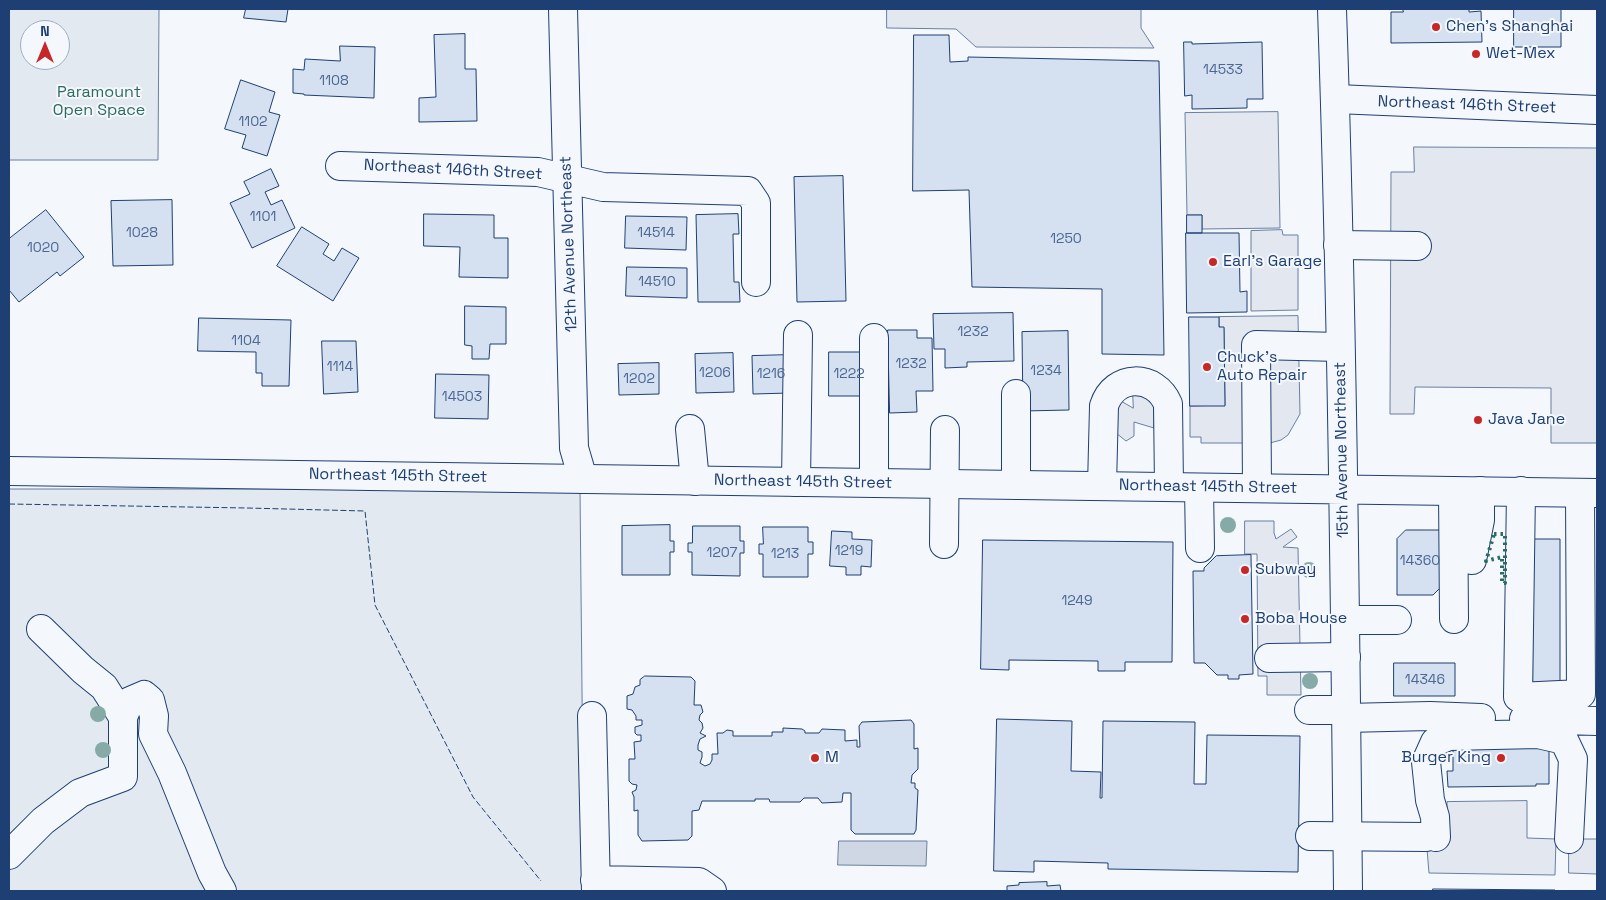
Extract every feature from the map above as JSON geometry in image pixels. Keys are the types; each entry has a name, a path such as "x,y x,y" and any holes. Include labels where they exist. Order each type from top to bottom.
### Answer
{"main road":[{"name":"12th Avenue Northeast","path":"563,9 574,448 583,479"},
{"name":"15th Avenue Northeast","path":"1332,9 1336,99 1344,489 1348,891"},
{"name":"Northeast 146th Street","path":"1336,99 1597,110"},
{"name":"Northeast 146th Street","path":"340,166 538,172 603,187 748,192 756,202 756,282"},
{"path":"1338,245 1417,246"},
{"path":"796,482 798,335"},
{"path":"874,338 874,483"},
{"path":"1258,488 1256,345 1340,346"},
{"path":"1102,486 1104,406 1106,398 1117,386 1126,382 1144,382 1158,388 1168,404 1192,537"},
{"path":"1016,394 1016,485"},
{"path":"690,429 695,481"},
{"path":"944,430 944,544"},
{"name":"Northeast 145th Street","path":"9,471 1588,493"},
{"path":"1467,491 1480,520 1472,560"},
{"path":"1454,619 1467,491"},
{"path":"1521,491 1518,697 1581,694 1588,493"},
{"path":"1345,620 1397,620"},
{"path":"41,629 83,670 104,687 123,717"},
{"path":"1269,658 1346,658"},
{"path":"9,855 43,821 80,793 123,777 123,717 130,701 144,695 150,700 154,716 153,734 172,773 212,873 222,891"},
{"path":"1309,710 1538,734 1564,740 1573,758 1569,839"},
{"path":"592,716 596,885 699,882 712,891"},
{"path":"1310,836 1431,837 1435,817 1430,800 1426,762 1435,742 1448,726 1597,721"}],"green space":[{"name":"Paramount Open Space","path":"9,9 159,9 158,160 9,160"},
{"path":"9,489 580,489 584,891 9,891"}],"shaded area":[{"path":"887,9 1141,9 1141,28 1154,48 976,47 956,29 887,28"},
{"path":"1278,112 1280,228 1202,229 1202,215 1187,215 1185,113"},
{"path":"1414,147 1597,148 1597,443 1551,443 1551,388 1415,387 1414,414 1390,414 1391,172 1414,172"},
{"path":"1282,230 1283,235 1298,235 1298,310 1251,311 1251,231"},
{"path":"1298,316 1300,414 1288,435 1281,440 1270,443 1201,443 1201,437 1190,437 1190,406 1225,405 1224,328 1219,327 1219,317"},
{"path":"1133,393 1154,400 1154,428 1134,422 1134,436 1126,441 1111,429 1119,400 1133,408"},
{"path":"1245,521 1274,521 1276,539 1291,529 1297,537 1283,547 1298,548 1301,695 1267,695 1267,676 1258,676 1257,554 1245,554"},
{"path":"1527,801 1527,838 1556,839 1555,875 1429,873 1426,837 1447,837 1447,802"},
{"path":"1569,839 1597,839 1597,874 1569,873"},
{"path":"839,841 927,841 926,866 838,865"}],"building":[{"path":"246,9 288,9 286,22 244,18"},
{"name":"Chen's Shanghai","path":"1403,9 1469,9 1469,12 1481,11 1482,42 1391,43 1391,12 1403,12"},
{"path":"1514,9 1561,9 1561,47 1514,47"},
{"path":"465,34 465,69 476,69 477,121 419,122 419,98 436,97 434,35"},
{"path":"914,35 949,35 950,62 968,61 968,57 1159,61 1164,355 1102,354 1102,289 972,287 969,190 913,191"},
{"path":"1184,42 1192,42 1192,44 1262,42 1263,99 1247,99 1247,108 1192,109 1192,95 1185,96"},
{"path":"340,46 375,47 374,98 293,93 293,69 304,70 305,59 340,61"},
{"path":"241,80 275,92 269,112 280,115 267,156 242,148 246,135 225,129"},
{"path":"271,169 279,186 265,192 271,205 282,200 295,228 252,248 230,203 250,194 244,182"},
{"path":"843,176 846,301 797,302 794,177"},
{"path":"172,200 173,265 113,266 111,201"},
{"path":"46,210 84,257 60,276 57,272 19,302 9,290 9,239"},
{"path":"424,214 494,215 494,238 508,238 508,278 459,277 460,247 424,246"},
{"path":"738,214 739,234 733,234 734,282 739,282 740,302 698,302 696,215"},
{"path":"1187,215 1202,215 1202,233 1187,233"},
{"path":"626,216 687,217 686,250 625,248"},
{"path":"302,227 329,244 323,254 334,261 342,248 359,258 333,301 277,266"},
{"name":"Earl's Garage","path":"1186,233 1239,233 1240,292 1247,291 1247,312 1187,313"},
{"path":"627,267 687,268 687,298 626,296"},
{"path":"465,306 506,307 506,344 490,344 489,359 472,359 472,346 465,345"},
{"path":"1013,313 1014,361 967,362 967,367 945,368 945,349 934,349 933,314"},
{"name":"Chuck's Auto Repair","path":"1189,317 1219,317 1219,327 1224,327 1225,406 1190,406"},
{"path":"199,318 291,320 289,386 262,386 262,373 256,373 256,352 198,351"},
{"path":"888,330 917,330 917,338 932,338 933,391 916,391 917,412 890,413"},
{"path":"1068,331 1069,410 1023,411 1022,332"},
{"path":"322,341 356,341 358,392 324,394"},
{"path":"829,352 868,352 869,396 829,396"},
{"path":"733,353 734,392 696,393 695,354"},
{"path":"789,355 790,393 753,394 752,356"},
{"path":"659,363 659,394 619,395 618,364"},
{"path":"436,374 489,375 488,419 435,418"},
{"path":"670,525 670,541 674,541 674,552 670,552 670,575 622,575 622,526"},
{"path":"693,526 740,526 740,541 744,541 744,553 740,553 740,576 692,575 692,552 688,552 688,543 692,543"},
{"path":"763,527 808,527 808,542 813,542 813,554 808,554 808,577 763,577 763,554 759,554 759,544 763,544"},
{"path":"1406,530 1443,530 1444,584 1433,595 1397,595 1397,539"},
{"path":"832,531 852,532 852,539 872,540 871,567 861,566 861,575 846,575 846,567 830,566"},
{"path":"1533,539 1560,539 1560,684 1533,684"},
{"path":"983,540 1173,542 1172,662 1125,662 1125,671 1098,671 1098,661 1009,660 1009,670 981,669"},
{"path":"1251,555 1253,674 1239,675 1239,679 1228,679 1228,675 1217,675 1205,663 1194,663 1193,571 1204,571 1204,568 1216,556"},
{"path":"1394,663 1455,663 1455,696 1394,696"},
{"name":"M","path":"645,676 691,677 695,681 694,705 701,705 703,712 699,720 703,728 700,733 706,736 700,739 698,750 702,752 700,763 705,766 710,764 712,754 718,754 717,733 723,733 727,730 733,731 733,736 772,736 772,732 783,732 783,728 802,729 805,733 819,733 822,729 845,730 845,741 857,740 857,747 860,747 859,726 862,722 911,720 914,724 914,749 918,748 918,769 912,775 911,783 915,783 915,788 918,790 916,830 914,834 855,834 851,830 851,793 843,793 842,802 822,803 818,798 804,798 800,802 770,802 769,799 755,799 755,801 702,801 699,810 692,811 692,836 688,840 642,841 638,835 638,810 634,811 632,792 636,790 637,785 629,781 629,759 635,759 634,742 641,741 641,735 635,733 635,727 642,725 642,720 636,720 632,710 627,709 627,696 633,694 635,687 640,685 640,680"},
{"path":"997,719 1072,721 1071,771 1101,772 1100,798 1102,798 1103,721 1195,722 1194,784 1206,784 1207,735 1300,736 1298,872 1108,869 1108,863 1034,861 1034,872 994,871"},
{"name":"Burger King","path":"1549,744 1549,784 1536,784 1536,786 1448,787 1447,771 1453,771 1453,745"},
{"path":"1047,882 1047,886 1060,885 1061,891 1007,891 1007,886 1019,885 1019,883"},
{"path":"1433,889 1555,890 1555,891 1433,891"}],"hedge":[{"path":"1494,534 1505,534 1505,583 1502,583 1502,557 1486,561 1494,534"}],"fence":[{"path":"9,504 365,511 375,605 473,797 541,881"}],"place":[{"name":"Chen's Shanghai","path":"1436,27"},
{"name":"Wet-Mex","path":"1476,54"},
{"name":"Earl's Garage","path":"1213,262"},
{"name":"Chuck's Auto Repair","path":"1207,367"},
{"name":"Java Jane","path":"1478,420"},
{"name":"Subway","path":"1245,570"},
{"name":"Boba House","path":"1245,619"},
{"name":"M","path":"815,758"},
{"name":"Burger King","path":"1501,758"}]}
